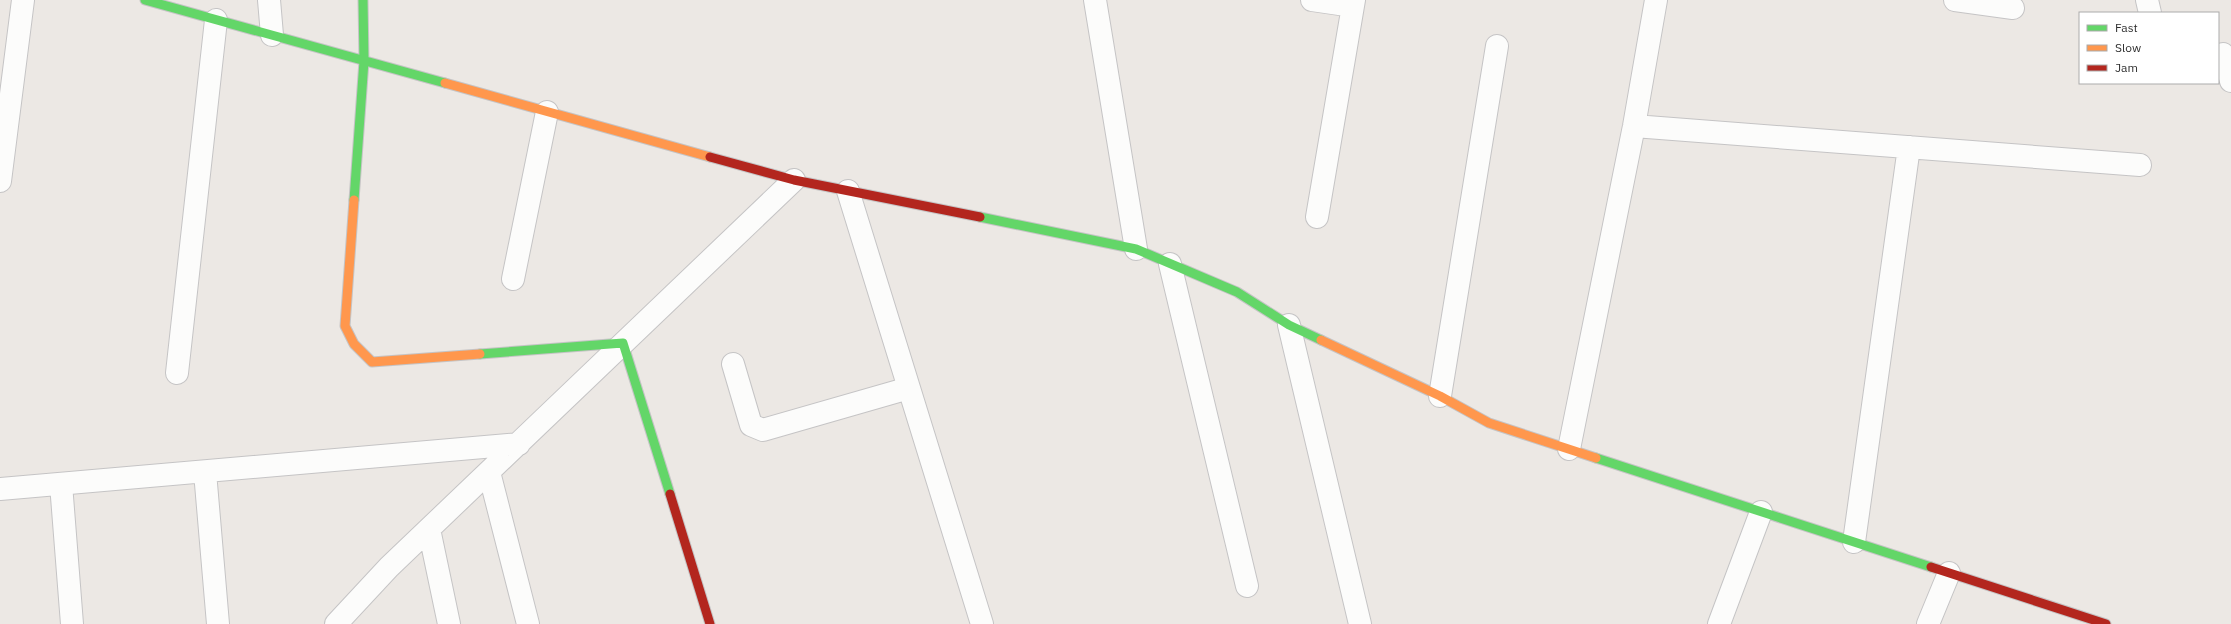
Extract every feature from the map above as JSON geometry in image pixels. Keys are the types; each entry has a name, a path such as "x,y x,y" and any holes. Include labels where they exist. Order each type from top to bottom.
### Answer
{"street":[{"path":"0,181 3,140 23,0"},
{"path":"145,0 794,180 1136,249 1237,292 1289,325 1440,396 1489,423 1949,573 2097,623"},
{"path":"269,0 272,35"},
{"path":"363,0 364,61 345,326 354,344 372,362 623,344"},
{"path":"1095,0 1136,249"},
{"path":"1312,0 1353,3 1317,217"},
{"path":"1569,449 1634,126 1656,0"},
{"path":"1955,0 2013,8"},
{"path":"2147,0 2150,12"},
{"path":"177,373 216,20"},
{"path":"1440,396 1497,46"},
{"path":"2224,54 2231,81"},
{"path":"513,279 547,112"},
{"path":"1634,126 2140,165"},
{"path":"1854,542 1909,147"},
{"path":"336,624 389,567 794,180"},
{"path":"848,191 982,624"},
{"path":"1170,264 1247,586"},
{"path":"1289,325 1360,624"},
{"path":"623,344 710,624"},
{"path":"734,364 751,425 763,430 909,388"},
{"path":"0,489 518,444"},
{"path":"205,472 218,624"},
{"path":"489,472 528,624"},
{"path":"61,484 72,624"},
{"path":"1719,624 1761,512"},
{"path":"429,529 449,624"},
{"path":"1928,624 1949,573"}],"traffic: fast":[{"path":"145,0 445,83"},
{"path":"354,200 364,61 363,0"},
{"path":"980,217 1136,249 1237,292 1289,325 1321,340"},
{"path":"480,354 623,343 670,494"},
{"path":"1596,458 1931,567"}],"traffic: slow":[{"path":"445,83 710,157"},
{"path":"354,200 345,326 354,344 372,362 480,354"},
{"path":"1321,340 1440,396 1489,423 1596,458"}],"traffic: jam":[{"path":"710,157 794,180 980,217"},
{"path":"670,494 710,624"},
{"path":"1931,567 2106,624"}]}
